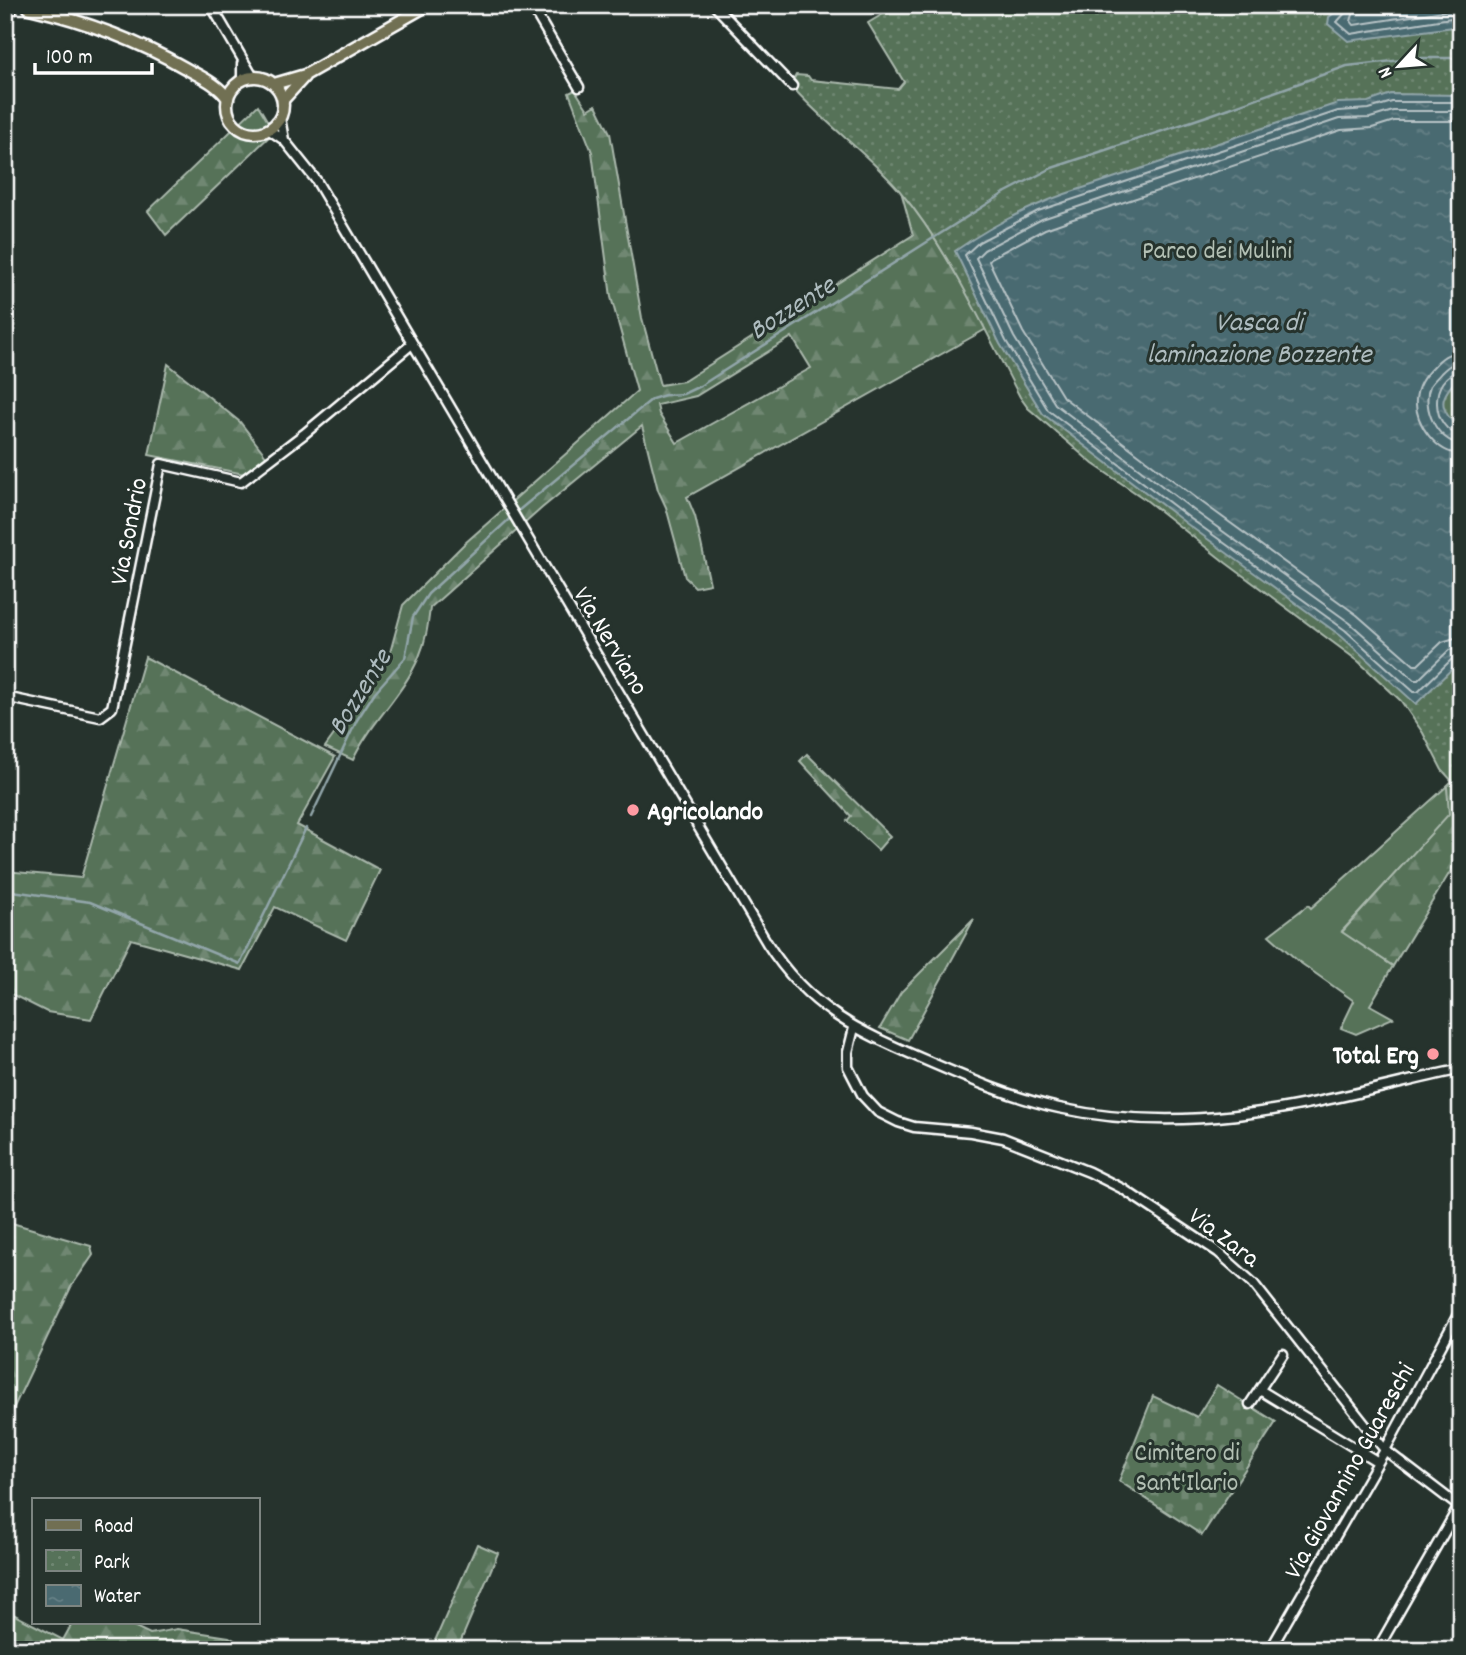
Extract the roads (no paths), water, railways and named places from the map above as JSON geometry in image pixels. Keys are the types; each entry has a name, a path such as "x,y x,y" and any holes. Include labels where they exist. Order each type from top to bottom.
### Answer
{"highway":[{"path":"5,15 12,5"}],"main road":[{"path":"274,84 306,75 428,5"},
{"path":"29,8 105,29 156,50 221,90 228,99 229,113 242,129 255,133 268,130 279,118 283,100 306,75"},
{"path":"210,82 238,84 253,77 264,78 274,84 283,100"},
{"path":"228,99 238,84"}],"street":[{"path":"211,5 253,77"},
{"path":"531,5 579,87"},
{"path":"714,5 792,86"},
{"path":"238,84 241,58"},
{"path":"279,118 285,140"},
{"path":"268,130 285,140"},
{"name":"Via Nerviano","path":"285,140 308,168 331,206 774,953 796,982 814,999 853,1028 979,1083 1034,1102 1091,1114 1157,1120 1198,1120 1255,1114 1461,1071"},
{"name":"Via Sondrio","path":"5,697 100,717 112,708 161,464 241,482 304,434 412,344"},
{"name":"Via Zara","path":"853,1028 847,1059 850,1074 868,1102 886,1117 914,1127 992,1136 1034,1150 1116,1185 1218,1252 1253,1283 1385,1450 1460,1504"},
{"name":"Via Giovannino Guareschi","path":"1273,1649 1461,1309"},
{"path":"1250,1404 1283,1354"},
{"path":"1260,1390 1378,1462"},
{"path":"1377,1650 1460,1504"}],"water":[{"path":"1344,5 1461,5 1461,26 1348,41 1328,24 1329,17"},
{"name":"Vasca di laminazione Bozzente","path":"1391,94 1461,95 1461,375 1448,390 1443,403 1444,409 1461,431 1461,660 1416,704 1341,636 1187,524 1043,414 1000,344 955,251 1008,219 1065,194 1338,103 1368,102"}],"waterway":[{"name":"Bozzente","path":"311,817 357,720 375,692 405,658 413,617 428,594 518,511 652,399 683,394 700,386 1006,192 1052,168 1347,66 1421,58 1461,58"},
{"name":"Bozzente","path":"5,890 90,902 240,964 306,828"}],"place":[{"name":"Agricolando","path":"633,810"},
{"name":"Total Erg","path":"1433,1054"}],"park label":[{"name":"Parco dei Mulini","path":"1217,249"},
{"name":"Cimitero di Sant'Ilario","path":"1187,1466"}]}
